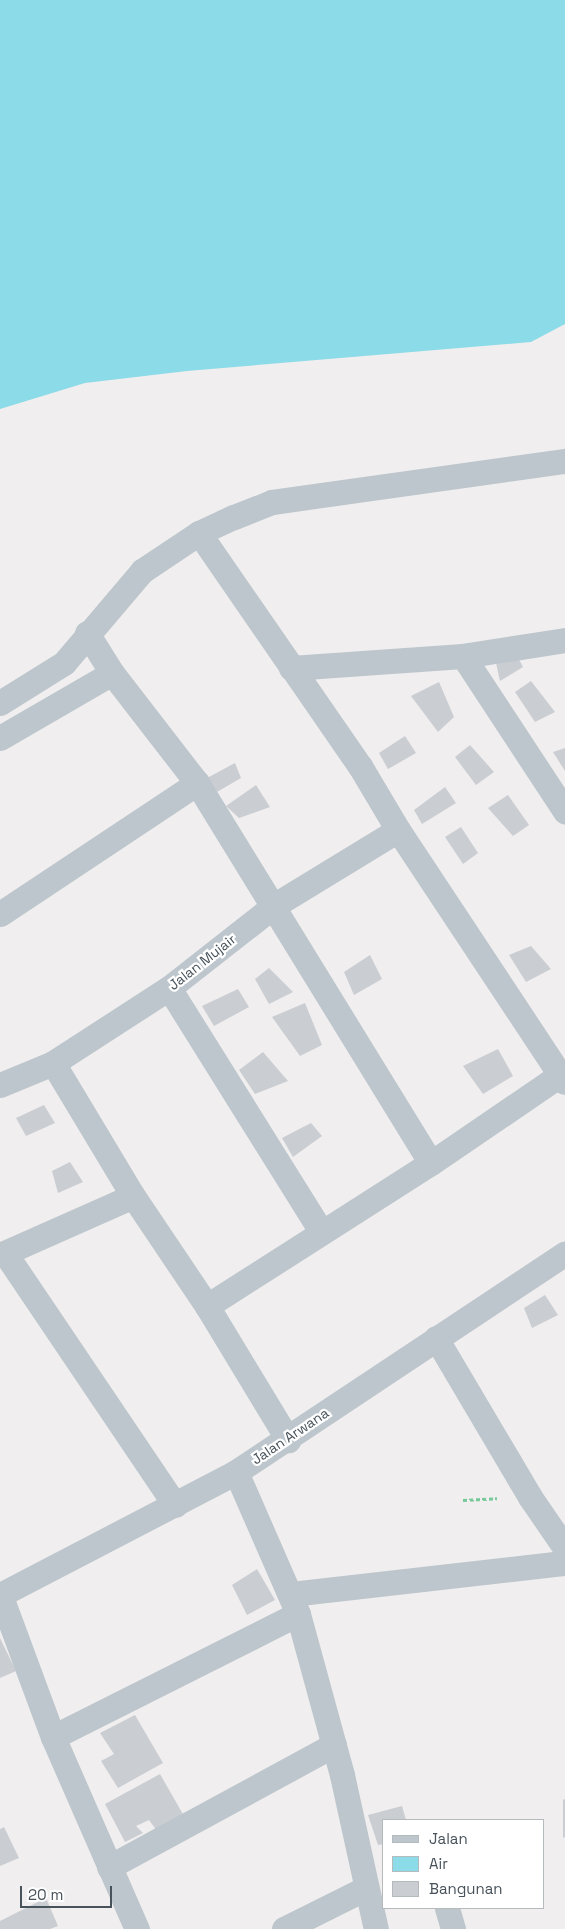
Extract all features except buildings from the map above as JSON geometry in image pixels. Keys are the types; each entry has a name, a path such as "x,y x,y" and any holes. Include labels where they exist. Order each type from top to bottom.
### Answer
{"street":[{"path":"0,703 64,663 87,633 142,571 199,533 272,502 565,461"},
{"path":"199,533 360,766 398,830 563,1079 321,1231 207,1306"},
{"path":"87,633 112,672 198,783 275,904 431,1163"},
{"path":"291,668 463,656 565,640"},
{"path":"463,656 565,811"},
{"path":"0,738 112,672"},
{"path":"0,914 198,783"},
{"name":"Jalan Mujair","path":"0,1085 53,1063 169,988 275,904 398,830"},
{"path":"169,988 321,1231"},
{"path":"53,1063 133,1196 207,1306 288,1440"},
{"path":"133,1196 3,1254 175,1505"},
{"name":"Jalan Arwana","path":"0,1594 236,1472 288,1440 436,1338 564,1257"},
{"path":"436,1338 530,1497 565,1548"},
{"path":"236,1472 295,1604 334,1745 376,1929"},
{"path":"53,1737 295,1604 565,1563"},
{"path":"0,1594 53,1737 137,1929"},
{"path":"109,1867 334,1745"},
{"path":"284,1929 366,1888"},
{"path":"447,1909 453,1929"}],"water":[{"path":"0,0 565,0 565,324 531,342 187,371 85,383 0,409"}]}
